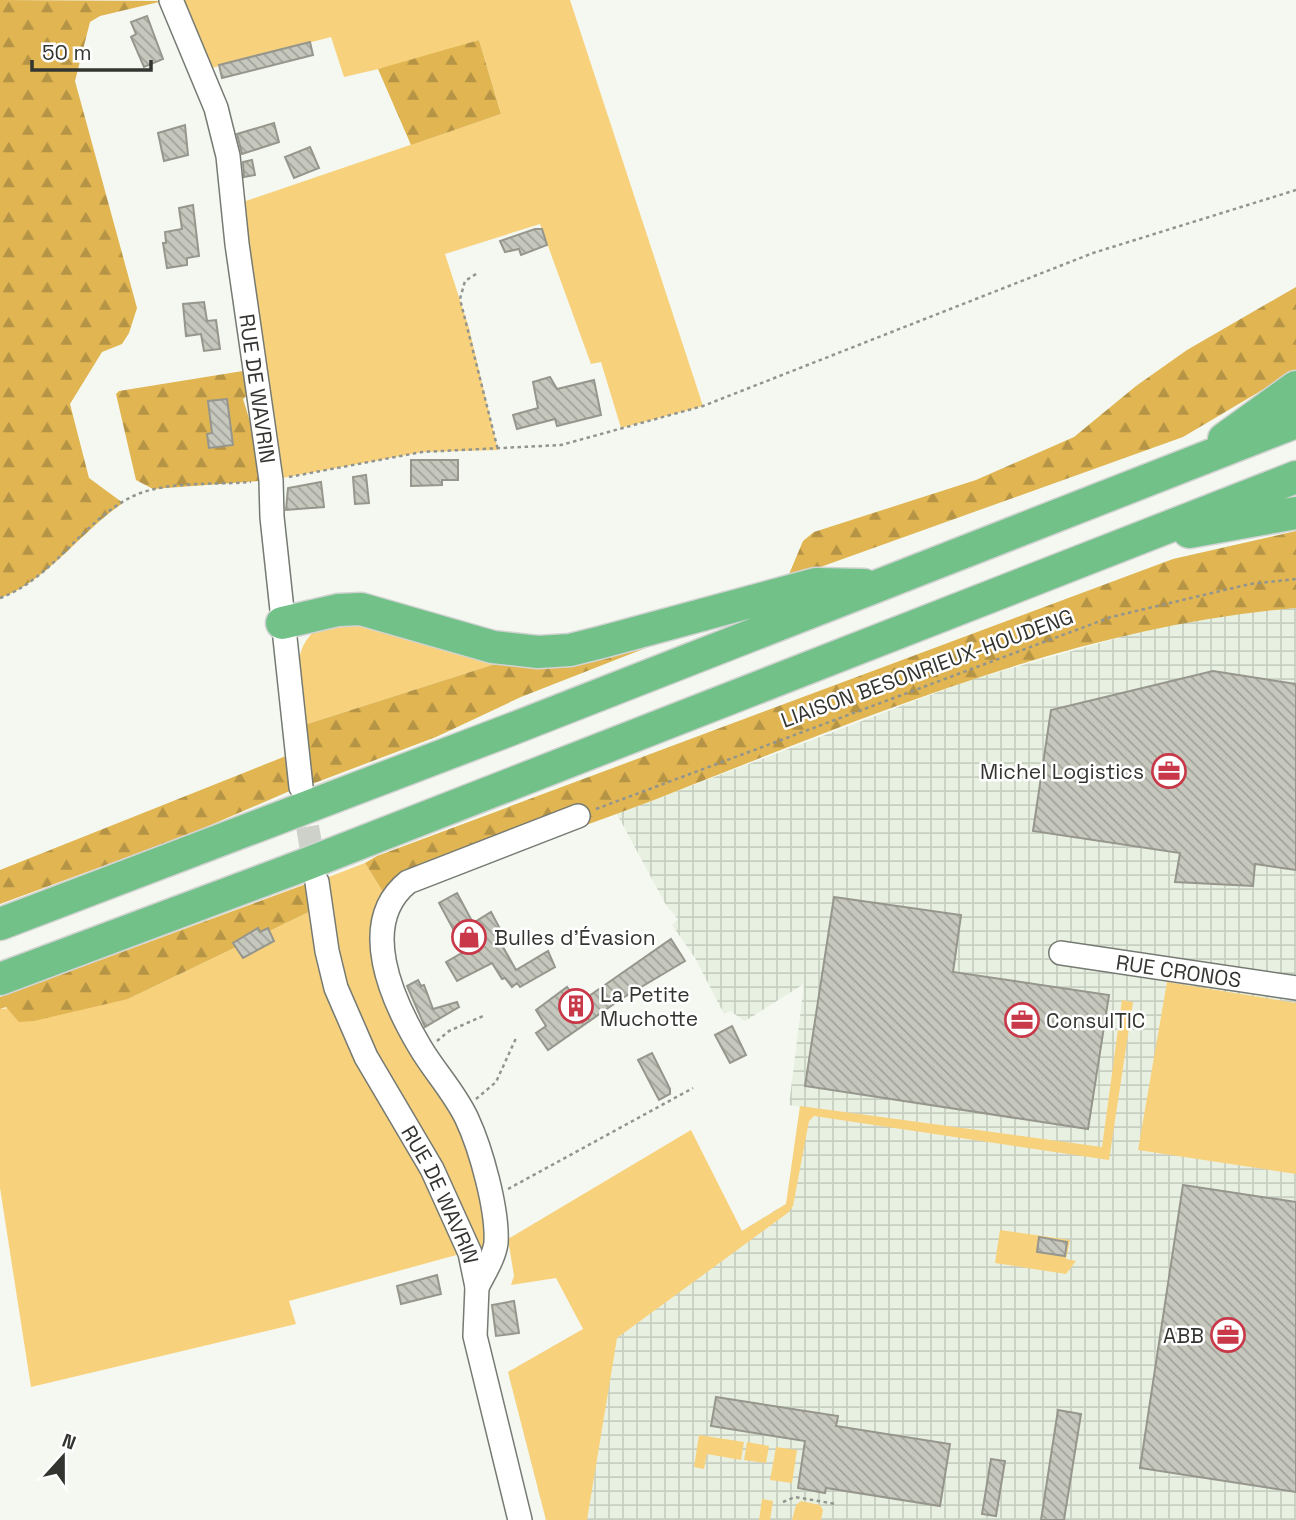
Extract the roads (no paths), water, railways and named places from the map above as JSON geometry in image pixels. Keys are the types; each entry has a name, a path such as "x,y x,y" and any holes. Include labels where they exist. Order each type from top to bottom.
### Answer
{"highway":[{"path":"1189,464 1296,387"},
{"path":"0,924 879,586 1296,422"},
{"path":"0,979 291,870 1296,477"},
{"path":"1139,538 1296,513"},
{"path":"282,623 338,610 361,609 493,647 517,652 559,651 602,642 816,584 879,586"}],"street":[{"name":"RUE DE WAVRIN","path":"171,0 216,107 228,156 237,244 271,480 282,623 301,787"},
{"path":"477,1287 496,1244 491,1198 468,1120 405,1019 384,961 381,925 392,899 408,882 578,816"},
{"name":"RUE DE WAVRIN","path":"317,883 327,951 336,988 366,1057 432,1169 470,1254 477,1287 475,1336 520,1520"},
{"name":"RUE CRONOS","path":"1061,953 1296,988"}],"tunnel":[{"path":"302,793 316,877"}],"place":[{"name":"Michel Logistics","path":"1169,771"},
{"name":"Bulles d'Évasion","path":"469,937"},
{"name":"La Petite Muchotte","path":"576,1006"},
{"name":"ConsulTIC","path":"1022,1020"},
{"name":"ABB","path":"1228,1335"}]}
